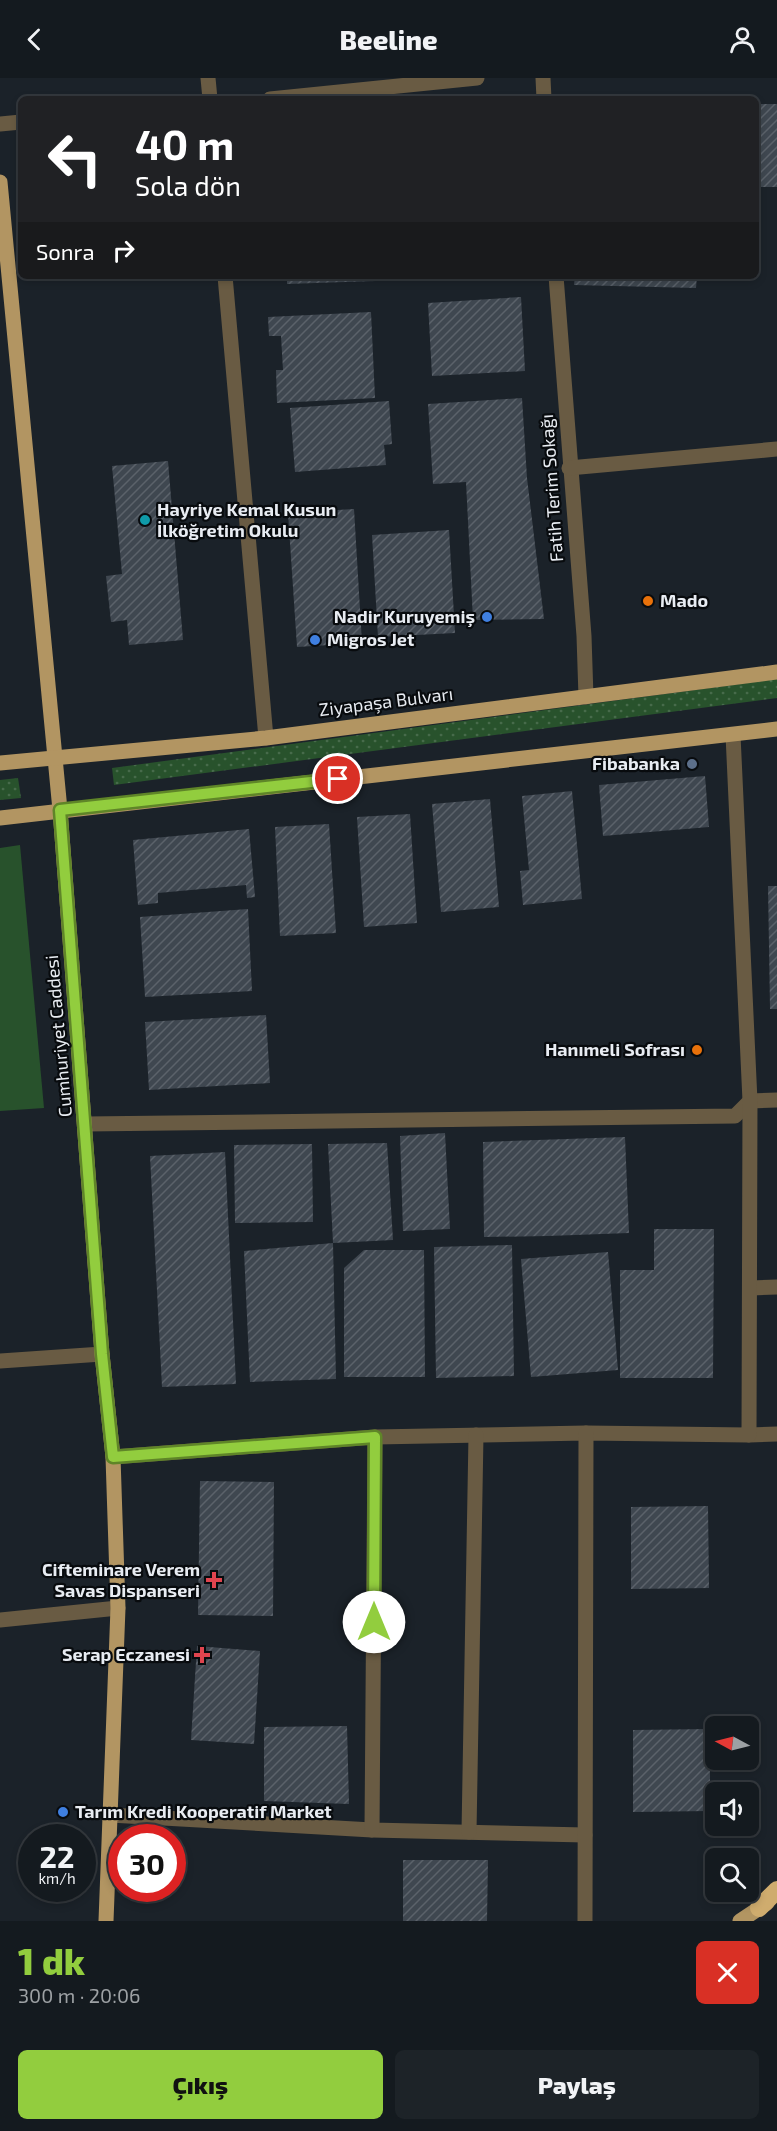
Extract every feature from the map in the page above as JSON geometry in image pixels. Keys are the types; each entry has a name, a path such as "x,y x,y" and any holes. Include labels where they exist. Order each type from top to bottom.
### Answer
{"highway":[{"path":"759,1908 777,1890"}],"main road":[{"name":"Cumhuriyet Caddesi","path":"0,182 60,810 102,1354 113,1457 118,1608 106,1921"},
{"name":"Ziyapaşa Bulvarı","path":"0,763 55,756 266,738 777,672"},
{"path":"0,818 777,729"},
{"name":"Cumhuriyet Caddesi","path":"101,1921 107,1889"},
{"path":"740,1921 777,1896"}],"street":[{"path":"208,78 210,96"},
{"path":"300,96 477,78"},
{"path":"543,78 544,96"},
{"path":"0,124 18,122"},
{"path":"225,279 266,738"},
{"name":"Fatih Terim Sokağı","path":"556,279 569,468 584,636 586,696"},
{"path":"569,468 777,449"},
{"path":"732,735 750,1101 749,1435"},
{"path":"86,1124 735,1116 750,1101 777,1100"},
{"path":"751,1287 777,1287"},
{"path":"0,1361 102,1354"},
{"path":"585,1921 586,1433"},
{"path":"113,1457 375,1437 586,1433 777,1434"},
{"path":"469,1832 476,1435"},
{"path":"372,1830 375,1437"},
{"path":"0,1620 118,1608"},
{"path":"110,1815 372,1830 585,1834"}],"green space":[{"path":"777,679 777,698 114,785 112,768"},
{"path":"18,778 21,798 0,800 0,780"},
{"path":"20,845 44,1108 0,1111 0,848"}],"building":[{"path":"759,104 777,104 777,187 759,187"},
{"path":"287,279 375,279 375,281 287,284"},
{"path":"575,279 697,279 696,288 574,285"},
{"path":"521,297 525,371 432,376 428,303"},
{"path":"371,312 375,398 277,403 276,370 283,370 281,336 269,336 268,317"},
{"path":"522,398 527,478 544,619 473,620 466,482 433,484 428,404"},
{"path":"389,401 392,444 384,445 386,465 295,472 290,408"},
{"name":"Hayriye Kemal Kusun İlköğretim Okulu","path":"168,461 183,640 129,645 127,620 111,622 106,576 122,574 112,466"},
{"path":"354,509 362,643 297,647 288,513"},
{"path":"449,530 455,633 378,637 372,535"},
{"path":"705,776 709,827 603,836 599,785"},
{"path":"572,791 582,899 523,905 520,871 529,870 522,796"},
{"path":"490,799 499,907 441,912 432,804"},
{"path":"410,814 417,923 364,927 357,817"},
{"path":"329,824 336,933 280,936 275,827"},
{"path":"249,829 255,897 247,898 246,885 158,893 158,903 138,905 133,840"},
{"path":"768,886 777,886 777,1009 770,1009"},
{"path":"248,909 252,991 145,997 140,917"},
{"path":"266,1015 270,1083 149,1090 145,1022"},
{"path":"445,1133 450,1229 403,1231 400,1136"},
{"path":"625,1137 629,1233 484,1237 483,1142"},
{"path":"387,1143 393,1240 333,1243 328,1144"},
{"path":"312,1144 313,1222 235,1223 234,1145"},
{"path":"225,1152 236,1384 162,1387 150,1156"},
{"path":"654,1229 714,1229 713,1378 620,1378 620,1270 654,1270"},
{"path":"333,1243 336,1379 250,1382 244,1251"},
{"path":"512,1245 514,1376 436,1378 434,1247"},
{"path":"364,1250 424,1250 425,1377 344,1377 344,1268"},
{"path":"608,1252 618,1370 531,1377 521,1259"},
{"path":"200,1481 274,1482 273,1616 198,1615"},
{"path":"708,1506 709,1588 631,1589 631,1507"},
{"path":"197,1646 260,1651 254,1744 191,1740"},
{"path":"347,1726 349,1804 264,1801 264,1727"},
{"path":"705,1729 705,1770 710,1770 710,1782 705,1782 705,1811 633,1812 633,1730"},
{"path":"403,1860 488,1860 487,1921 403,1921"}],"place":[{"name":"Hayriye Kemal Kusun İlköğretim Okulu","path":"145,520"},
{"name":"Mado","path":"648,601"},
{"name":"Nadir Kuruyemiş","path":"487,617"},
{"name":"Migros Jet","path":"315,640"},
{"name":"Fibabanka","path":"692,764"},
{"name":"Hanımeli Sofrası","path":"697,1050"},
{"name":"Cifteminare Verem Savas Dispanseri","path":"214,1580"},
{"name":"Serap Eczanesi","path":"202,1655"},
{"name":"Tarım Kredi Kooperatif Market","path":"63,1812"}],"route":[{"path":"338,779 60,810 102,1354 113,1457 375,1437 374,1622"}]}
